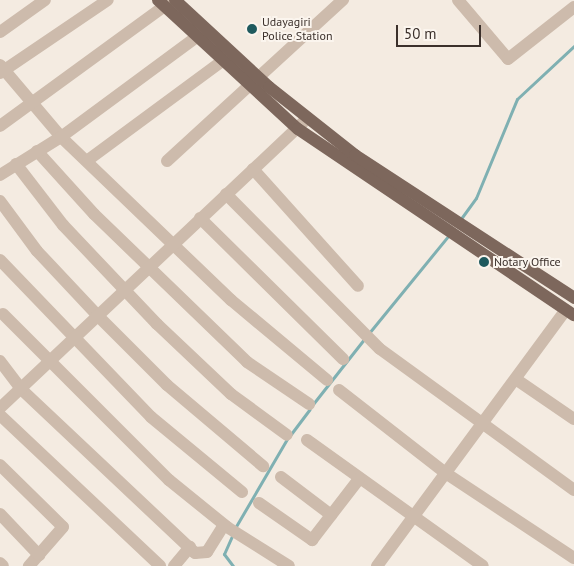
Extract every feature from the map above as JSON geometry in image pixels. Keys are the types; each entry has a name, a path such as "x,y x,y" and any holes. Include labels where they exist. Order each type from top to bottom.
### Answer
{"main road":[{"path":"168,2 255,83 298,129 438,219 455,222 574,298"},
{"path":"255,83 308,118 438,219 448,234 570,313"},
{"path":"448,234 455,222"}],"street":[{"path":"0,32 45,0"},
{"path":"108,0 1,69 33,104 60,138 88,160 231,300 328,380"},
{"path":"167,161 255,83 343,0"},
{"path":"458,0 508,59 574,7"},
{"path":"0,126 33,104 168,2"},
{"path":"0,175 60,138 202,34"},
{"path":"88,160 227,58"},
{"path":"0,408 149,265 308,118"},
{"path":"37,151 94,214 149,265 247,362 309,404"},
{"path":"16,164 62,225 123,290 225,388 287,435"},
{"path":"253,169 358,286"},
{"path":"226,194 380,349 483,427 574,490"},
{"path":"0,201 37,251 97,315 167,384 263,466"},
{"path":"200,218 343,359"},
{"path":"0,260 151,417 242,492"},
{"path":"378,566 517,380 570,313"},
{"path":"3,314 116,432 226,526 243,538 272,551 288,566"},
{"path":"0,361 21,389 199,554 207,552 226,526"},
{"path":"517,380 574,419"},
{"path":"339,390 447,474 574,558"},
{"path":"0,415 160,566"},
{"path":"308,440 483,566"},
{"path":"0,465 63,527 29,566"},
{"path":"281,477 332,515"},
{"path":"260,503 312,540 359,478"},
{"path":"0,514 39,554"},
{"path":"174,566 190,547"},
{"path":"0,563 3,566"}],"waterway":[{"path":"460,220 476,198 517,99 574,46"},
{"path":"369,333 449,235"},
{"path":"313,404 365,338"},
{"path":"291,434 310,409"},
{"path":"235,528 287,439"},
{"path":"233,534 224,554 233,566"}],"place":[{"name":"Udayagiri Police Station","path":"252,29"},
{"name":"Notary Office","path":"484,262"}]}
